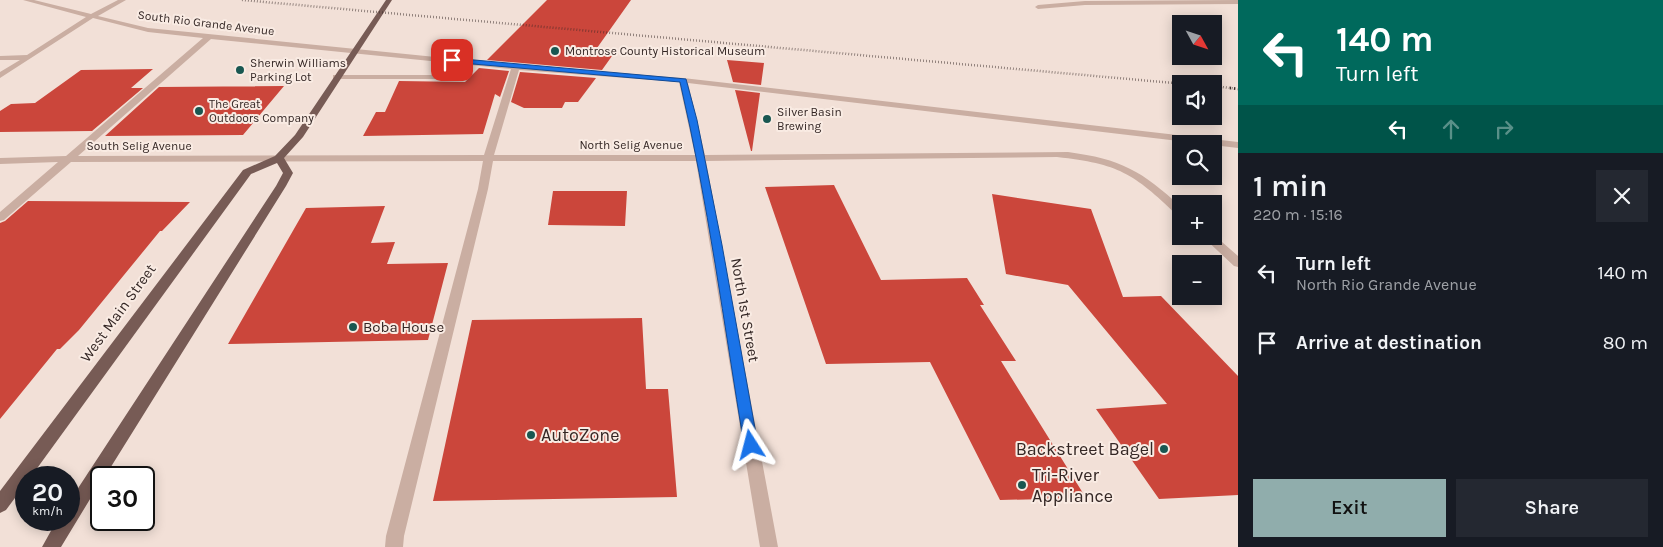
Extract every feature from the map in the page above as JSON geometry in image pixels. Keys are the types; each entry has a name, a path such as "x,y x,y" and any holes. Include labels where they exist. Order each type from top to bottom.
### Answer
{"main road":[{"name":"West Main Street","path":"0,505 247,172 279,158 298,137 336,77 389,0"},
{"path":"80,500 288,174 279,158"},
{"path":"51,547 60,531"}],"street":[{"name":"South Rio Grande Avenue","path":"26,0 148,30 516,67 684,80 1238,145"},
{"path":"0,76 90,17 123,0"},
{"path":"1038,7 1085,3 1238,2"},
{"path":"0,218 209,37"},
{"path":"0,58 30,57"},
{"path":"336,77 437,76 452,60"},
{"path":"394,547 395,536 484,189 488,159 516,67"},
{"name":"North 1st Street","path":"684,80 701,158 769,547"},
{"name":"North Selig Avenue","path":"279,158 701,158 1057,154 1102,161 1119,166 1140,177 1172,205"},
{"name":"South Selig Avenue","path":"0,161 279,158"},
{"path":"1218,245 1238,263"}],"building":[{"path":"547,0 631,0 597,48 617,49 602,70 487,60"},
{"path":"727,60 764,63 761,85 733,82"},
{"path":"479,68 509,71 500,97 495,94 483,134 363,136 376,112 385,112 399,81 465,82"},
{"path":"153,69 131,88 143,88 92,131 0,132 0,111 11,104 35,103 81,70"},
{"path":"520,72 596,78 578,102 565,102 562,108 524,108 511,102"},
{"name":"The Great Outdoors Company","path":"284,86 243,135 105,136 159,87"},
{"path":"735,90 760,93 752,151 751,151"},
{"path":"834,185 881,280 967,278 984,305 980,305 1016,361 1001,361 1086,498 1000,500 930,362 826,364 765,187"},
{"path":"553,191 627,191 625,226 548,225"},
{"path":"992,194 1091,209 1123,297 1161,296 1238,376 1238,495 1159,499 1096,409 1167,404 1068,285 1006,274"},
{"path":"28,201 190,202 160,231 79,330 60,349 57,349 0,419 0,223 5,221"},
{"path":"385,206 371,243 395,242 387,264 448,263 428,340 228,344 306,208"},
{"path":"642,318 646,389 668,389 677,497 433,501 472,320"}],"railway":[{"path":"242,0 1172,83"},
{"path":"1222,87 1238,89"}],"place":[{"name":"Montrose County Historical Museum","path":"555,51"},
{"name":"Sherwin Williams Parking Lot","path":"240,70"},
{"name":"The Great Outdoors Company","path":"199,111"},
{"name":"Silver Basin Brewing","path":"767,119"},
{"name":"Boba House","path":"353,327"},
{"name":"AutoZone","path":"531,435"},
{"name":"Backstreet Bagel","path":"1164,449"},
{"name":"Tri-River Appliance","path":"1022,485"}],"route":[{"path":"452,60 684,80 717,245 751,445"}]}
